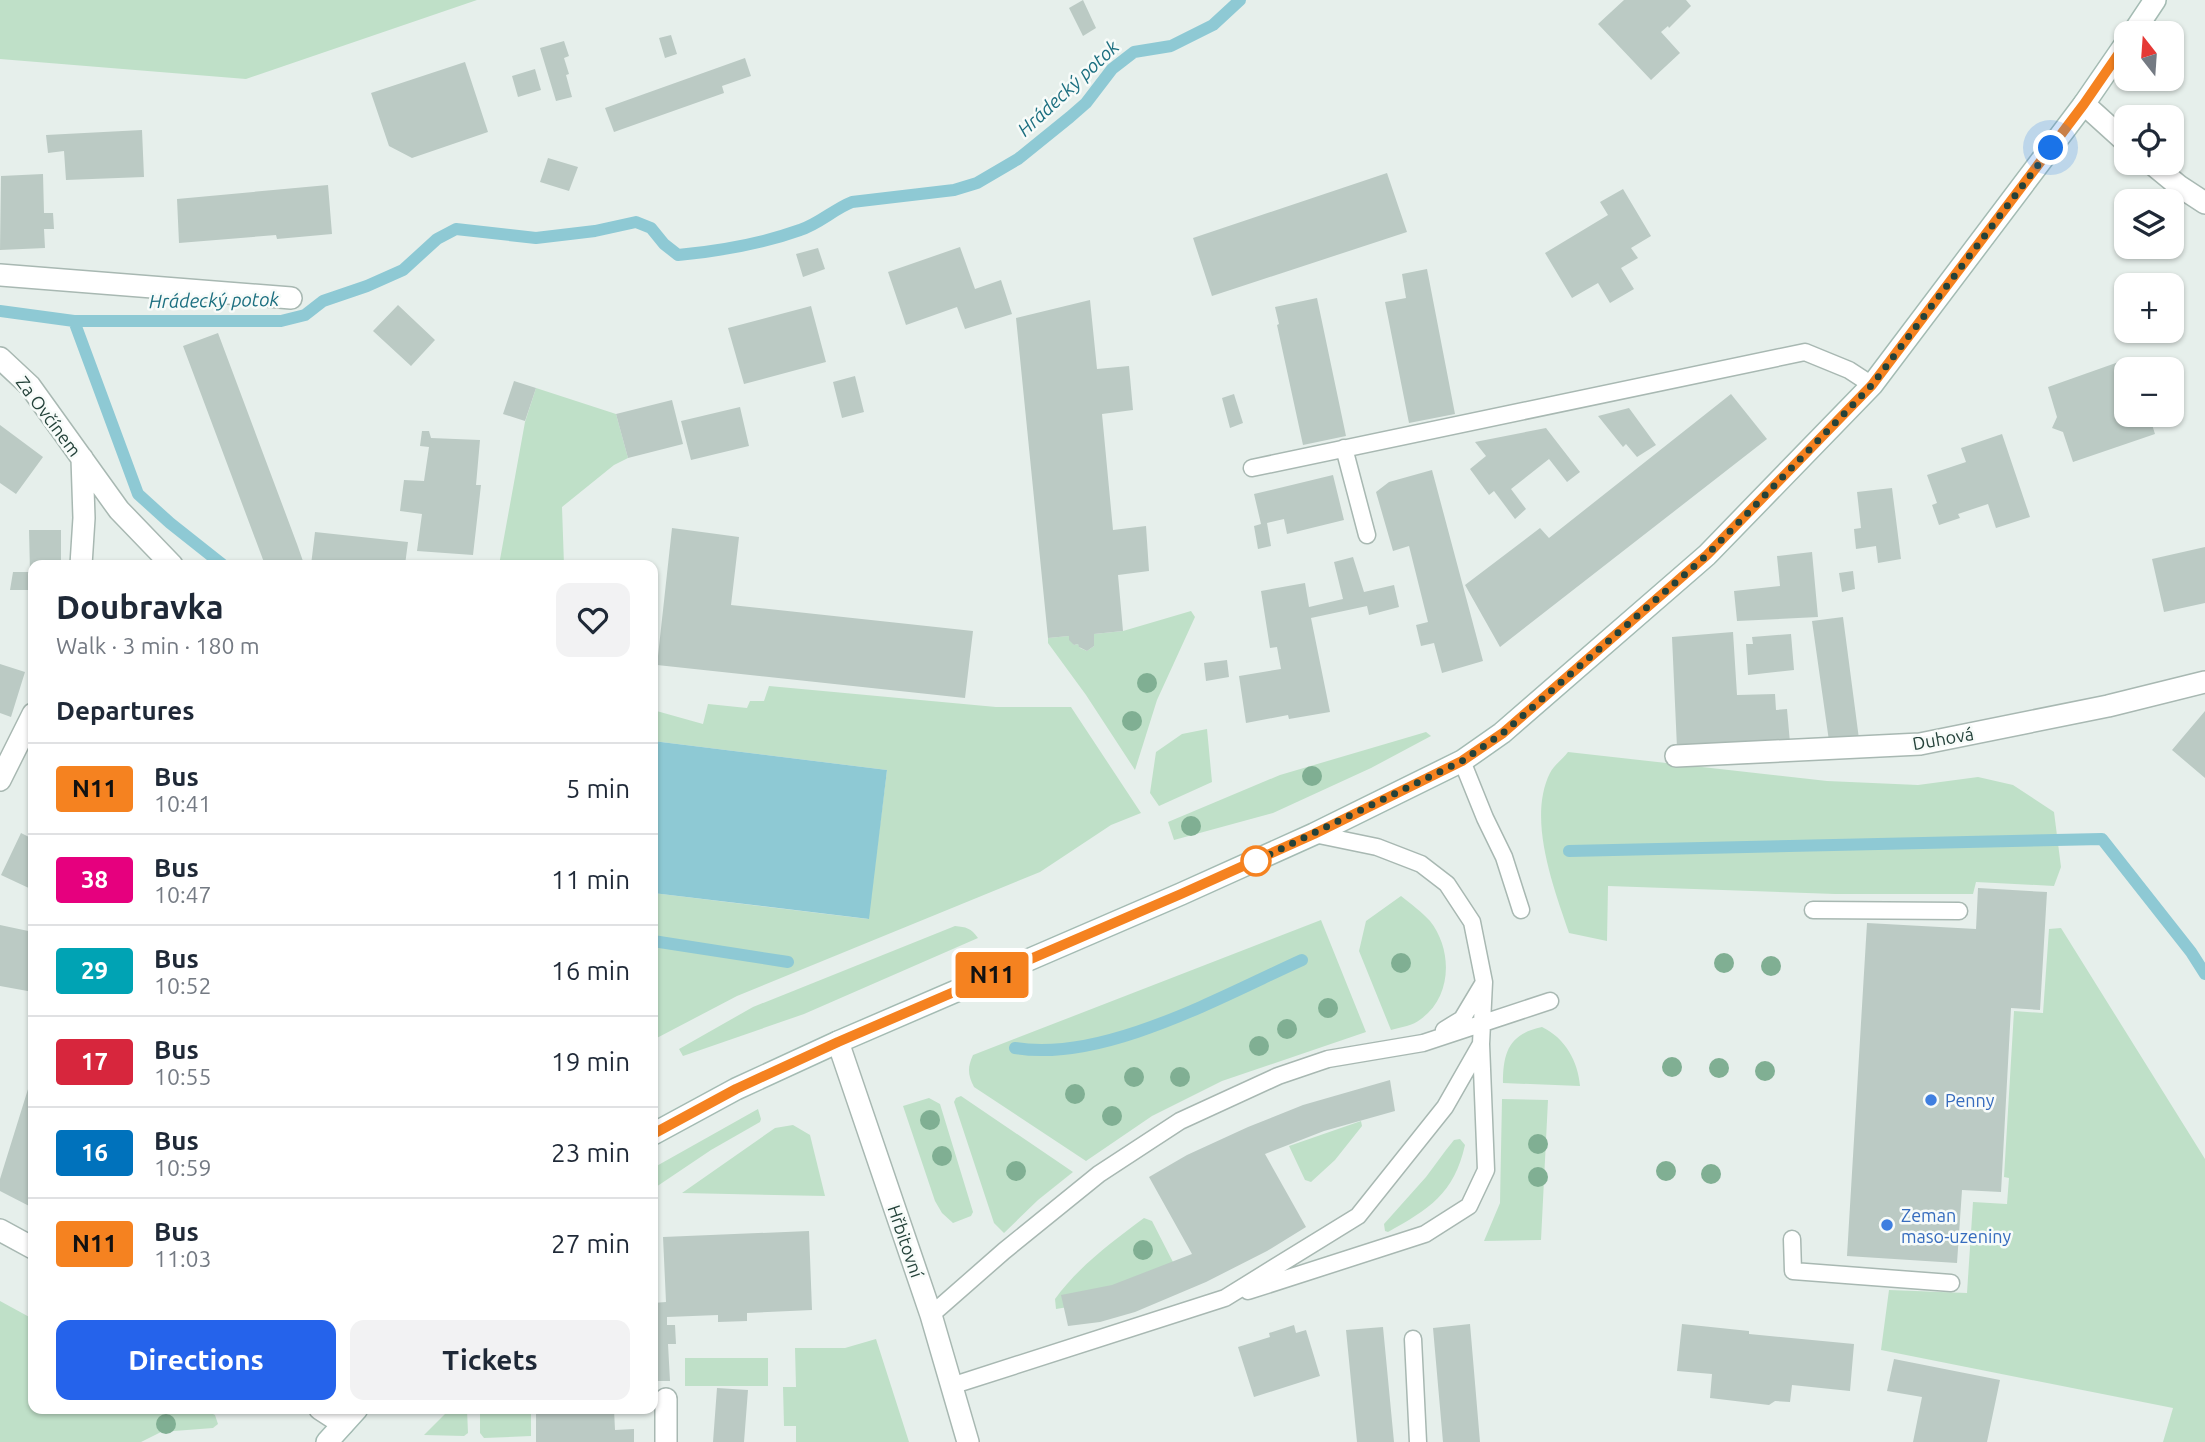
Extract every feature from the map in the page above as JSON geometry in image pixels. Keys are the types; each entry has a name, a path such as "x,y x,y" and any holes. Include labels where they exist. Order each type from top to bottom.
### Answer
{"street":[{"path":"2141,21 2155,0"},
{"path":"658,1131 736,1089 838,1042 1314,834 1462,761 1503,733 1707,555 1872,385 2114,60"},
{"path":"2084,104 2114,131"},
{"path":"2166,175 2205,203"},
{"path":"0,275 291,298"},
{"name":"Za Ovčínem","path":"0,358 30,386 82,458 84,518 81,560"},
{"path":"82,458 119,510 167,560"},
{"name":"Duhová","path":"1676,756 1920,744 2108,706 2205,682"},
{"path":"0,780 28,724"},
{"name":"Hřbitovní","path":"838,1042 931,1315 968,1442"},
{"path":"0,1230 28,1245"},
{"path":"666,1399 667,1442"},
{"path":"327,1442 350,1416"}],"lane":[{"path":"1252,467 1805,352 1849,370 1872,385"},
{"path":"1344,448 1367,535"},
{"path":"1462,761 1504,857 1521,910"},
{"path":"951,1386 1425,1234 1469,1206 1486,1170 1481,1044 1484,982 1472,922 1447,884 1421,864 1377,847 1314,834"},
{"path":"1813,910 1959,911"},
{"path":"1423,1043 1462,1019 1484,982"},
{"path":"931,1315 1099,1174 1180,1121 1278,1076 1328,1059 1423,1043 1549,1001"},
{"path":"1225,1298 1359,1216 1445,1107 1481,1044"},
{"path":"1792,1238 1793,1271 1951,1283"},
{"path":"1413,1339 1418,1442"}],"green space":[{"path":"0,0 477,0 246,79 0,59"},
{"path":"536,388 616,414 628,458 614,465 562,507 564,560 500,560 525,422"},
{"path":"1191,611 1195,617 1157,700 1135,770 1048,643 1048,638 1069,636 1074,645 1078,644 1087,651 1094,646 1094,634 1123,631"},
{"path":"769,686 996,707 1071,707 1141,813 1111,825 1040,872 737,996 658,1037 658,894 868,919 887,770 658,742 658,711 703,724 708,704 747,708 750,701 764,701"},
{"path":"1207,729 1212,782 1159,806 1150,793 1156,752 1182,734"},
{"path":"1426,732 1431,736 1371,768 1273,813 1174,840 1168,822 1280,775"},
{"path":"1568,752 1827,781 1918,785 1978,777 2013,785 2054,812 2061,867 2054,886 1976,882 1973,894 1835,894 1608,886 1607,941 1569,933 1550,875 1541,811 1550,773"},
{"path":"1401,896 1430,921 1443,945 1446,973 1444,986 1431,1010 1414,1023 1391,1030 1359,951 1366,921"},
{"path":"1321,920 1366,1032 1222,1081 1152,1116 1086,1161 974,1087 970,1079 973,1055"},
{"path":"955,926 968,929 978,938 804,1014 683,1056 679,1049 753,1007"},
{"path":"2061,928 2205,1159 2205,1442 2163,1442 2173,1408 1881,1350 1889,1290 1967,1293 1973,1202 2007,1204 2009,1178 2004,1177 2014,1011 2043,1013 2049,929"},
{"path":"1542,1027 1557,1037 1569,1051 1580,1086 1503,1083 1504,1062 1510,1046 1522,1034"},
{"path":"961,1096 1073,1172 1038,1200 1004,1233 994,1223 954,1102"},
{"path":"929,1098 940,1104 973,1212 971,1216 953,1223 942,1213 935,1201 903,1106"},
{"path":"1502,1099 1548,1100 1541,1240 1484,1241 1500,1203"},
{"path":"758,1109 760,1122 711,1150 658,1186 658,1165"},
{"path":"1361,1121 1362,1126 1335,1160 1311,1182 1305,1180 1289,1146"},
{"path":"793,1125 810,1135 825,1196 682,1193 775,1128"},
{"path":"1460,1139 1465,1145 1447,1188 1416,1216 1388,1232 1385,1231 1384,1224 1426,1177 1454,1140"},
{"path":"1144,1218 1152,1221 1174,1264 1074,1306 1056,1309 1055,1299 1075,1276 1096,1255"},
{"path":"0,1301 28,1316 28,1414 213,1414 218,1424 213,1428 161,1432 141,1442 0,1442"},
{"path":"876,1339 909,1442 796,1442 796,1426 784,1426 783,1387 796,1387 795,1348 845,1348"},
{"path":"685,1358 768,1358 768,1386 685,1386"},
{"path":"445,1414 467,1414 468,1433 464,1436 424,1435"},
{"path":"480,1414 531,1414 531,1436 484,1438 480,1433"}],"water":[{"path":"658,742 887,770 869,919 658,894"}],"building":[{"path":"1083,0 1096,28 1083,36 1069,8"},
{"path":"1624,0 1686,0 1691,6 1669,28 1668,26 1661,32 1680,53 1651,80 1598,24"},
{"path":"671,35 677,54 665,58 659,38"},
{"path":"564,41 569,56 564,58 569,74 566,75 572,97 556,101 540,48"},
{"path":"745,58 751,76 722,86 724,93 614,132 605,108"},
{"path":"465,62 488,132 412,158 389,146 371,93"},
{"path":"535,69 541,90 518,97 512,76"},
{"path":"142,130 144,177 66,180 64,151 48,153 46,135"},
{"path":"548,158 578,167 569,191 540,182"},
{"path":"1387,173 1407,232 1212,296 1193,238"},
{"path":"43,174 44,213 53,213 54,229 44,229 45,248 0,250 1,176"},
{"path":"328,185 332,234 277,239 276,235 179,243 177,199"},
{"path":"1623,189 1651,236 1631,248 1638,258 1621,268 1634,289 1610,303 1598,283 1572,298 1545,253 1608,215 1600,202"},
{"path":"960,247 975,289 1001,280 1012,314 965,329 957,307 906,325 888,272"},
{"path":"818,248 825,269 803,277 796,254"},
{"path":"1427,269 1455,414 1409,423 1385,302 1406,298 1402,274"},
{"path":"1317,298 1346,436 1303,445 1275,307"},
{"path":"1090,300 1097,369 1129,366 1133,410 1102,414 1113,530 1146,526 1149,571 1118,575 1123,631 1094,634 1094,646 1087,651 1078,644 1074,645 1069,636 1048,638 1016,318"},
{"path":"398,305 435,340 411,366 373,331"},
{"path":"811,306 826,362 744,384 728,328"},
{"path":"218,333 303,560 263,560 183,346"},
{"path":"2114,364 2114,427 2153,427 2155,434 2073,462 2063,432 2052,428 2057,417 2048,387"},
{"path":"855,376 864,412 842,418 833,382"},
{"path":"514,381 536,388 525,421 503,414"},
{"path":"1234,394 1243,423 1230,428 1222,398"},
{"path":"1731,394 1767,439 1500,647 1465,585 1540,528 1549,538"},
{"path":"672,400 683,444 628,458 616,414"},
{"path":"740,407 749,446 691,460 681,421"},
{"path":"1629,408 1656,445 1637,457 1626,444 1623,447 1598,416"},
{"path":"0,425 43,457 16,494 0,483"},
{"path":"1546,428 1580,472 1567,482 1549,459 1511,489 1526,509 1515,519 1494,491 1489,495 1470,469 1486,456 1475,442"},
{"path":"422,431 429,431 431,438 480,440 476,485 481,485 473,555 417,551 422,514 400,511 404,480 424,481 429,447 420,446"},
{"path":"2002,434 2030,517 1996,528 1988,504 1958,514 1960,518 1939,525 1932,505 1937,503 1927,475 1966,462 1961,448"},
{"path":"1432,470 1483,661 1442,673 1434,643 1421,646 1416,625 1428,622 1409,546 1393,551 1376,492 1389,482"},
{"path":"1333,475 1344,520 1287,534 1284,519 1267,523 1271,546 1258,549 1254,526 1261,524 1254,494"},
{"path":"1892,488 1901,559 1878,563 1876,546 1856,549 1854,529 1861,528 1857,492"},
{"path":"672,528 739,537 731,605 973,631 965,698 658,665"},
{"path":"29,530 61,530 61,560 30,560"},
{"path":"315,532 408,542 406,560 312,560"},
{"path":"2205,547 2205,603 2164,612 2152,559"},
{"path":"1812,552 1818,617 1737,621 1734,591 1780,586 1777,556"},
{"path":"1353,557 1364,592 1394,585 1399,607 1369,615 1367,606 1311,618 1330,712 1289,719 1288,715 1246,723 1239,676 1281,669 1277,647 1270,648 1261,591 1305,583 1309,607 1343,599 1334,562"},
{"path":"1853,571 1855,589 1842,592 1839,573"},
{"path":"13,572 28,572 28,590 10,590"},
{"path":"1843,617 1859,739 1829,741 1812,621"},
{"path":"1733,632 1737,695 1775,694 1776,710 1787,709 1790,743 1677,748 1672,637"},
{"path":"1791,634 1794,670 1748,675 1746,644 1753,644 1752,637"},
{"path":"1227,660 1229,677 1206,681 1204,663"},
{"path":"0,664 25,672 11,717 0,713"},
{"path":"2205,711 2205,778 2172,750"},
{"path":"21,833 28,836 28,888 1,875"},
{"name":"Penny","path":"1978,888 2047,892 2040,1010 2011,1008 2001,1192 1962,1190 1957,1263 1847,1256 1867,923 1976,929"},
{"path":"0,925 28,931 28,991 0,986"},
{"path":"1390,1080 1395,1111 1324,1131 1265,1154 1306,1227 1267,1251 1206,1282 1135,1312 1100,1322 1068,1326 1061,1295 1112,1285 1192,1254 1149,1177 1187,1155 1248,1127 1303,1105"},
{"path":"28,1089 28,1205 0,1191 0,1179"},
{"path":"809,1231 812,1310 747,1313 747,1321 718,1322 718,1315 667,1317 667,1325 675,1325 676,1344 668,1344 670,1381 658,1381 658,1303 666,1302 663,1237"},
{"path":"1470,1324 1480,1442 1443,1442 1433,1328"},
{"path":"1682,1324 1749,1331 1749,1334 1854,1344 1850,1391 1792,1385 1790,1402 1775,1401 1769,1405 1710,1398 1712,1374 1677,1371"},
{"path":"1294,1325 1296,1333 1306,1330 1320,1376 1254,1397 1238,1347 1270,1337 1269,1333"},
{"path":"1383,1327 1394,1442 1357,1442 1346,1330"},
{"path":"1894,1359 2000,1380 1987,1442 1913,1442 1922,1397 1887,1391"},
{"path":"717,1388 748,1390 744,1442 713,1442"},
{"path":"536,1414 614,1414 615,1430 634,1429 634,1442 536,1442"}],"waterway":[{"name":"Hrádecký potok","path":"0,311 74,321 281,321 305,315 323,301 403,270 437,239 456,229 536,238 595,231 636,222 651,228 664,244 678,255 770,239 807,227 852,202 954,190 977,183 1018,159 1070,117 1086,103 1112,69 1134,52 1171,46 1213,25 1240,0"},
{"path":"74,321 138,494 217,560"},
{"path":"1569,851 2102,839 2191,952 2205,974"},
{"path":"658,942 788,962"},
{"path":"1015,1048 1049,1050 1086,1046 1123,1036 1199,1008 1302,960"}],"bus line":[{"name":"N11","path":"658,1131 736,1089 838,1042 1314,834 1462,761 1503,733 1707,555 1872,385 2114,60"}],"place":[{"name":"Penny","path":"1931,1100"},
{"name":"Zeman maso-uzeniny","path":"1887,1225"}],"route":[{"path":"1256,861 1246,866 1462,761 1503,733 1707,555 1872,385 2051,148"}]}
